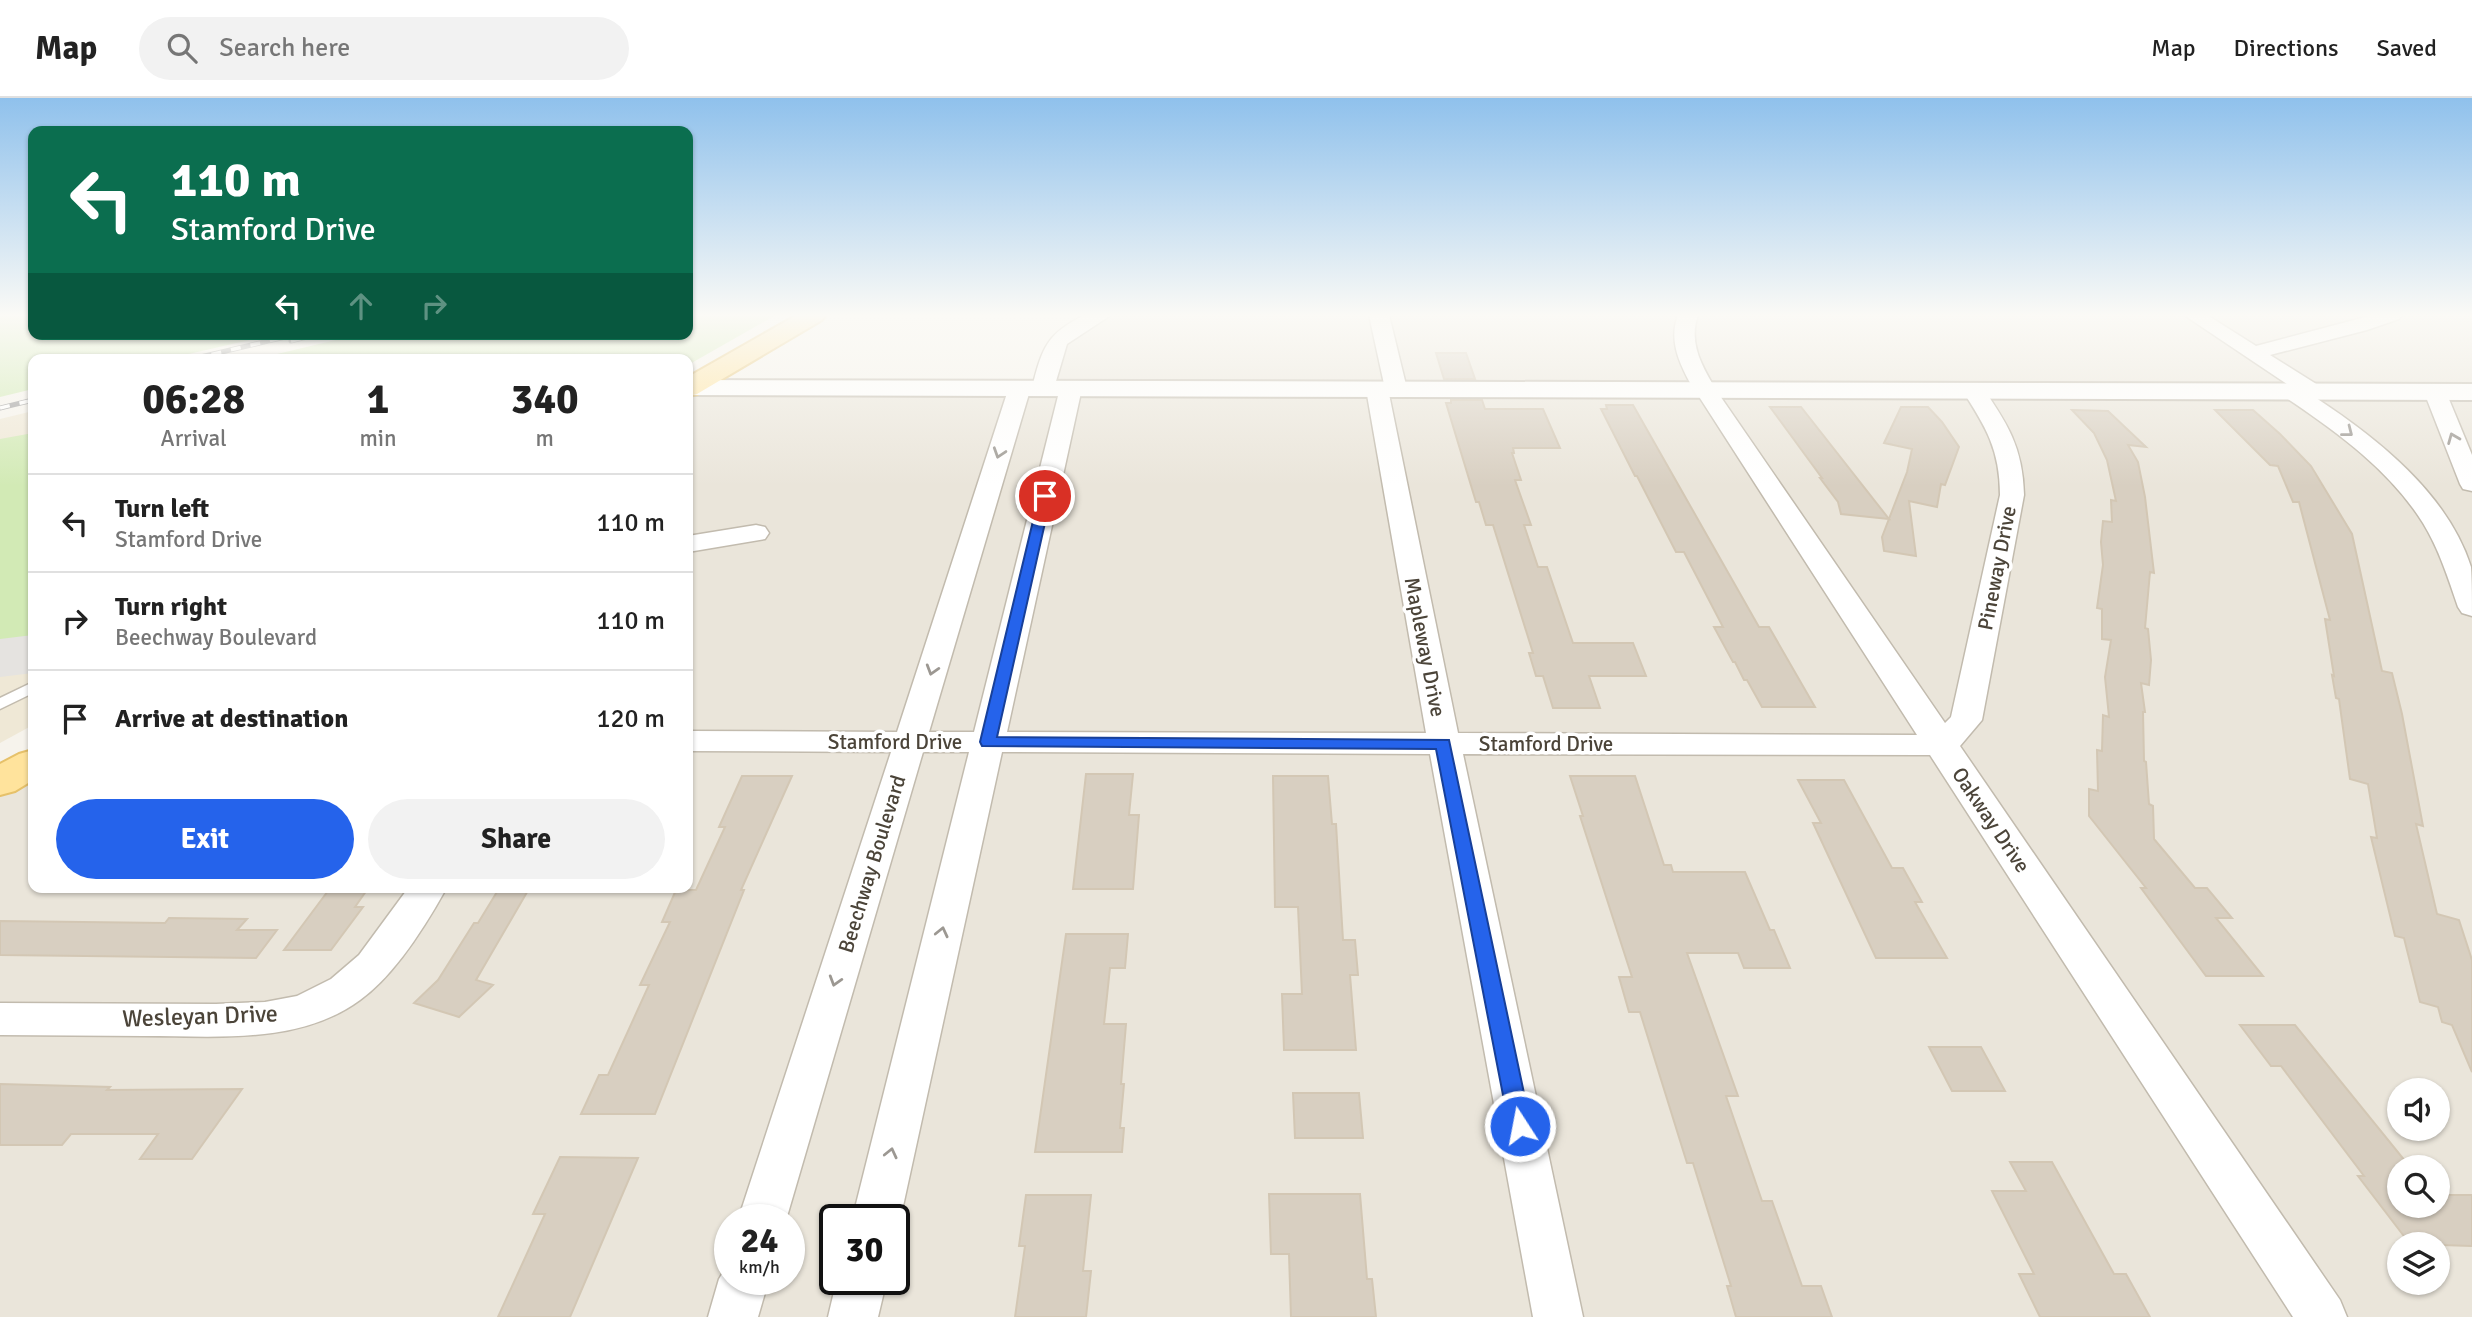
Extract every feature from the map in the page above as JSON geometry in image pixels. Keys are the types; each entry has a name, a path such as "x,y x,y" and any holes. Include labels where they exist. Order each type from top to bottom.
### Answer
{"main road":[{"path":"693,386 717,372"},
{"path":"0,782 28,766"}],"street":[{"path":"880,1204 988,742 1047,372"},
{"name":"Mapleway Drive","path":"1384,372 1444,744 1558,1317"},
{"name":"Oakway Drive","path":"1694,372 2322,1317"},
{"path":"2278,372 2374,452 2418,499 2437,525 2461,574 2472,607"},
{"path":"693,388 2472,392"},
{"name":"Beechway Boulevard","path":"767,1204 910,743 1045,388"},
{"name":"Pineway Drive","path":"1942,745 1966,720 2012,495 2013,465 2009,448 1973,390"},
{"path":"2435,392 2472,484"},
{"path":"693,543 755,533"},
{"name":"Stamford Drive","path":"693,741 1942,745"},
{"name":"Wesleyan Drive","path":"0,1019 216,1020 265,1018 305,1011 345,990 373,966 425,893"},
{"path":"733,1317 739,1295"},
{"path":"853,1317 858,1295"}],"lane":[{"path":"0,704 28,690"}],"shaded area":[{"path":"1039,372 2472,372 2472,1317 0,1317 0,793 28,777 28,893 693,893 693,393 711,383 1035,384"},
{"path":"28,412 28,728 0,743 0,419"},
{"path":"28,636 28,674 0,677 0,639"}],"green space":[{"path":"0,372 28,372 28,390 0,397"},
{"path":"28,434 28,637 0,640 0,439"}],"building":[{"path":"1442,372 1473,372 1475,379 1444,379"},
{"path":"1451,400 1482,400 1485,409 1543,409 1560,448 1513,448 1512,453 1521,480 1515,480 1531,525 1524,525 1538,567 1547,567 1573,643 1633,643 1646,676 1589,676 1600,708 1553,708 1543,676 1536,676 1529,653 1533,653 1493,525 1486,525 1479,502 1476,502 1446,403 1451,403"},
{"path":"1606,405 1633,405 1759,627 1769,627 1815,707 1762,707 1714,627 1723,627 1684,552 1676,552 1635,476 1601,409 1607,409"},
{"path":"1770,407 1801,407 1889,519 1841,514 1838,502"},
{"path":"1901,407 1928,407 1959,447 1945,485 1941,484 1937,507 1909,501 1916,556 1884,551 1882,537 1907,472 1912,449 1884,443"},
{"path":"2072,410 2108,411 2146,447 2128,445 2138,462 2154,573 2150,572 2145,628 2148,629 2151,660 2149,685 2141,683 2145,712 2144,761 2149,804 2153,806 2154,839 2195,888 2207,888 2232,918 2216,918 2263,976 2206,976 2141,888 2146,888 2089,816 2089,789 2098,791 2097,750 2102,751 2103,715 2109,717 2105,677 2111,640 2102,639 2102,609 2097,608 2103,565 2103,521 2112,522 2111,500 2116,501 2107,460 2094,433"},
{"path":"2215,410 2253,410 2280,434 2311,466 2352,534 2382,671 2392,673 2402,714 2423,826 2416,824 2437,914 2459,920 2472,960 2472,1072 2452,1025 2442,1022 2438,1007 2420,1002 2404,938 2395,936 2371,837 2377,838 2368,784 2350,779 2325,619 2330,620 2299,502 2293,502 2278,466 2270,465"},
{"path":"1086,774 1133,774 1129,815 1139,815 1133,889 1073,889"},
{"path":"742,776 792,776 741,890 744,890 655,1114 581,1114 599,1075 608,1075 649,985 640,985 670,922 662,922 675,893 693,893 693,890 696,890 725,827 719,827"},
{"path":"1273,776 1328,776 1332,824 1336,824 1343,940 1355,940 1358,975 1350,975 1356,1050 1284,1050 1282,994 1302,994 1298,907 1275,907"},
{"path":"1570,776 1635,776 1664,865 1671,865 1673,872 1745,872 1770,930 1774,930 1790,968 1744,968 1738,953 1687,953 1738,1096 1726,1096 1762,1201 1772,1201 1802,1286 1821,1286 1832,1317 1736,1317 1727,1286 1731,1286 1693,1163 1687,1163 1640,1012 1629,1012 1619,977 1632,977 1580,816 1583,816"},
{"path":"1798,780 1844,780 1892,868 1903,868 1922,902 1915,902 1947,958 1876,958 1813,823 1821,823"},
{"path":"327,893 365,893 355,907 363,907 331,950 284,950"},
{"path":"496,893 527,893 476,980 493,985 459,1017 414,1003 438,980 474,923 478,923"},
{"path":"169,918 247,919 237,930 277,930 256,958 0,955 0,921 165,923"},
{"path":"1066,934 1128,934 1125,968 1110,968 1104,1024 1126,1024 1121,1084 1124,1084 1120,1128 1124,1128 1122,1152 1035,1152"},
{"path":"2240,1025 2295,1025 2400,1155 2387,1155 2387,1214 2358,1176 2364,1176 2281,1066 2271,1066"},
{"path":"1929,1047 1981,1047 2005,1091 1952,1091"},
{"path":"0,1084 110,1087 107,1090 242,1089 192,1159 140,1159 158,1134 71,1134 62,1145 0,1145"},
{"path":"1293,1093 1359,1093 1363,1138 1295,1138"},
{"path":"560,1157 638,1158 570,1317 498,1317 545,1214 533,1214"},
{"path":"2010,1162 2052,1162 2114,1274 2126,1274 2150,1317 2040,1317 2019,1274 2034,1274 1992,1191 2026,1191"},
{"path":"1269,1194 1360,1194 1367,1279 1372,1279 1376,1317 1291,1317 1289,1254 1271,1254"},
{"path":"1026,1195 1091,1195 1083,1271 1091,1271 1086,1317 1015,1317 1025,1246 1019,1246"},
{"path":"2450,1195 2472,1195 2472,1246 2450,1245 2450,1232 2401,1232 2390,1218 2450,1218"}],"railway":[{"path":"0,408 28,401"}],"route":[{"path":"1045,496 988,742 1444,744 1520,1126"}]}
